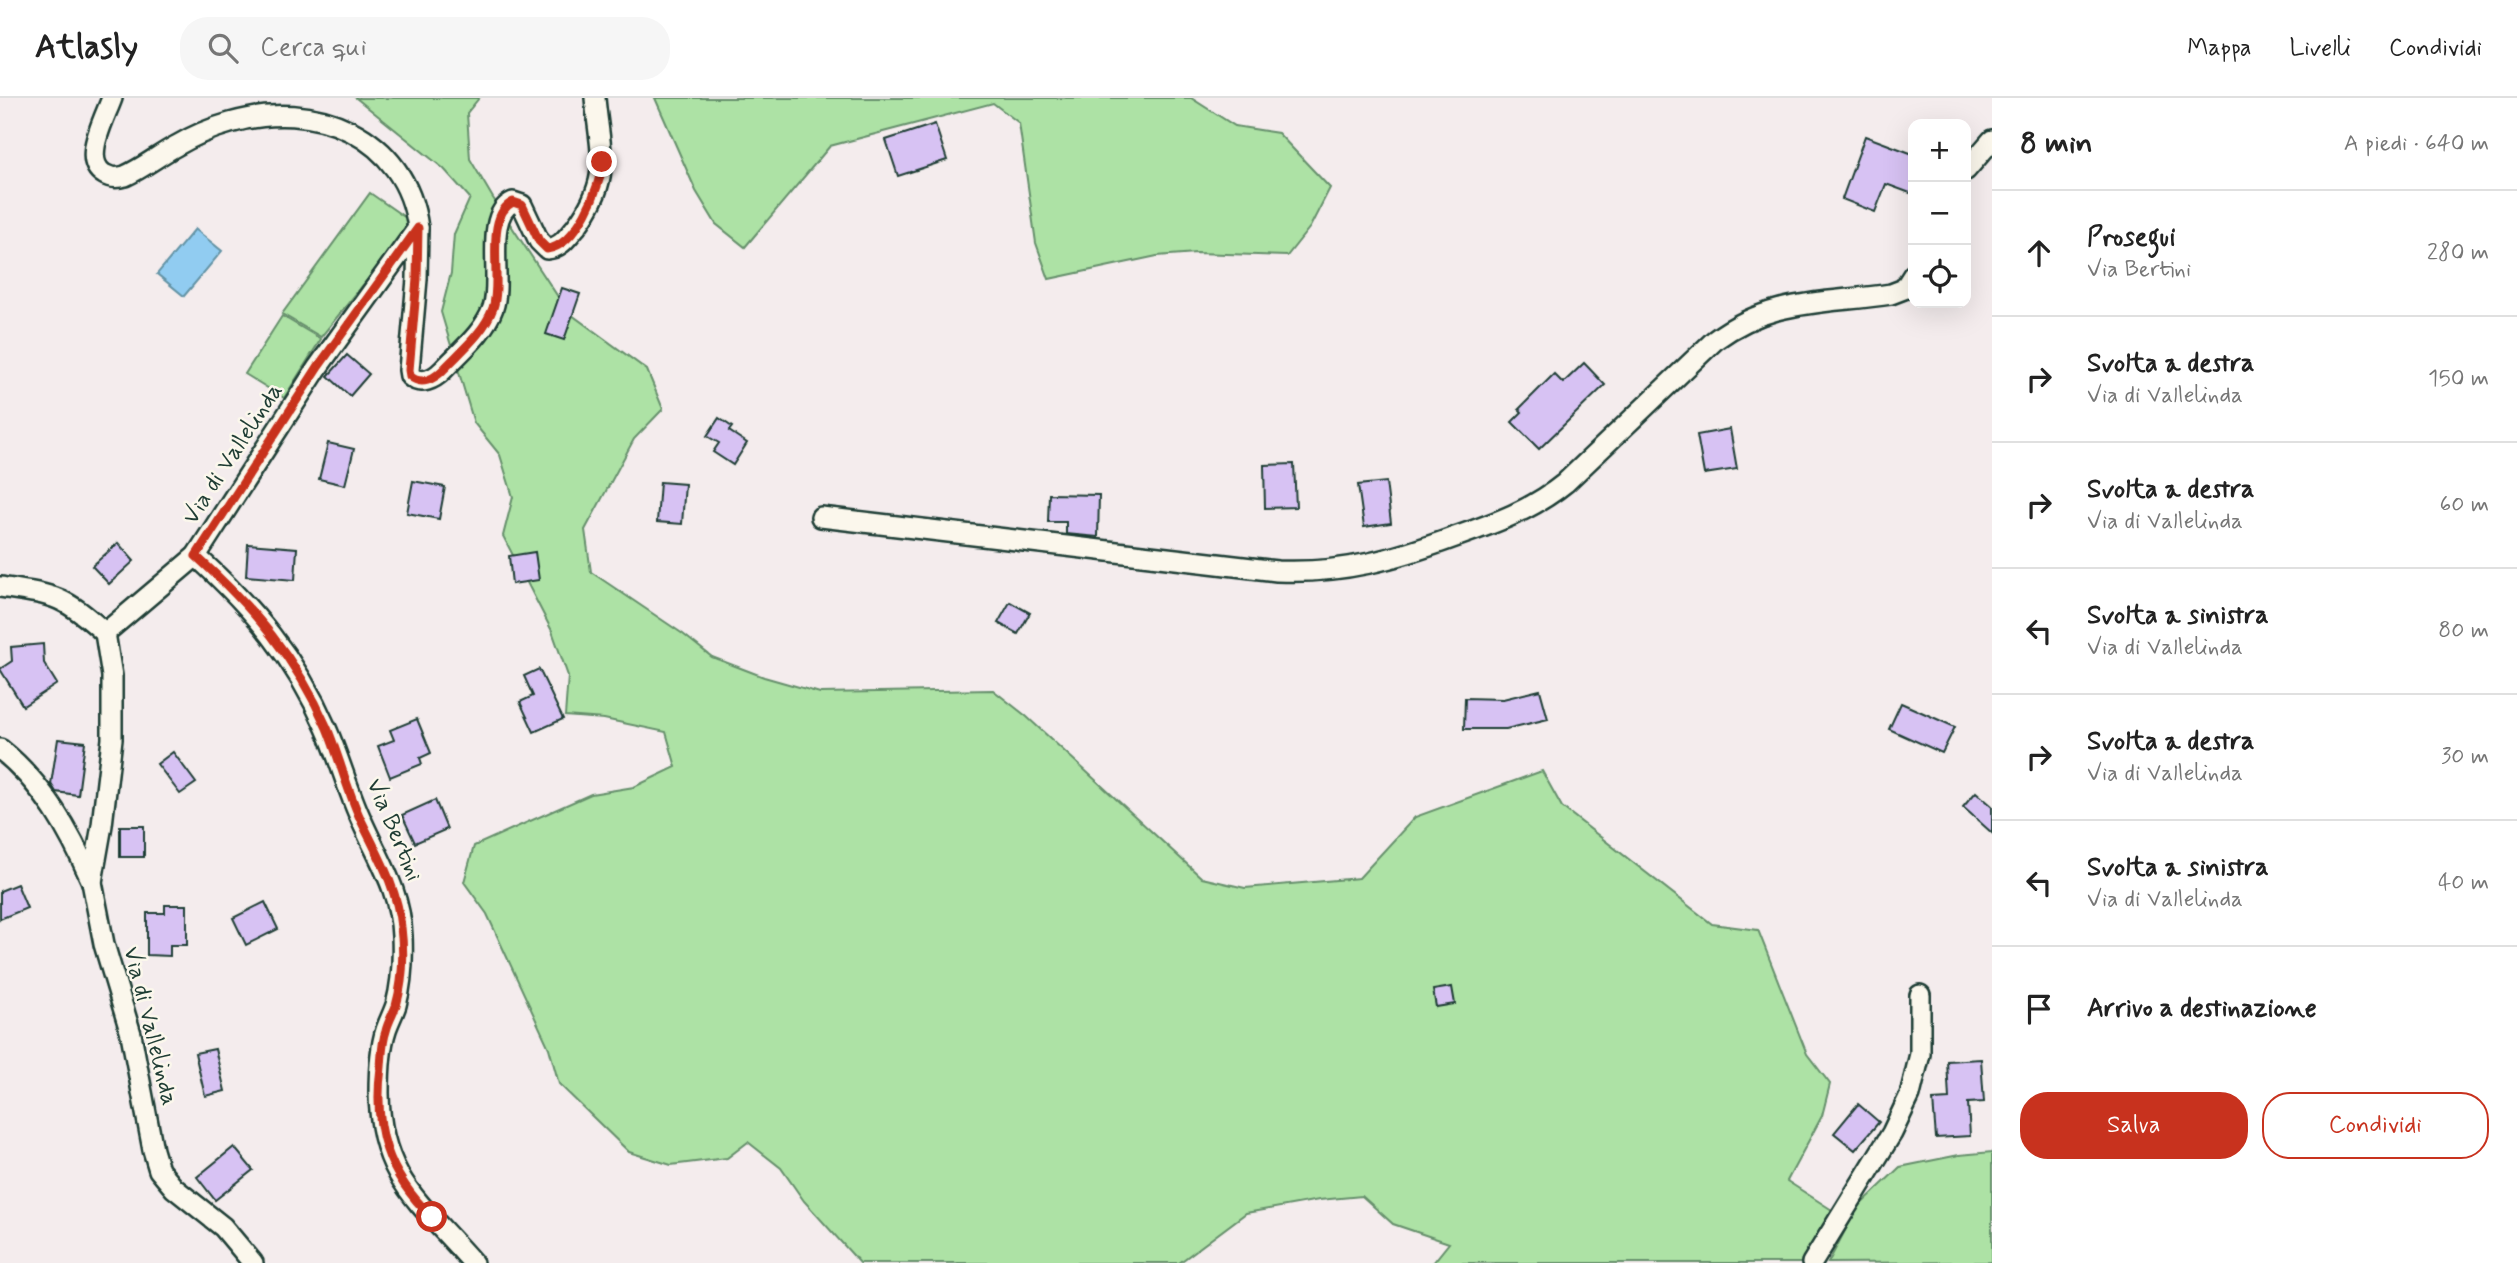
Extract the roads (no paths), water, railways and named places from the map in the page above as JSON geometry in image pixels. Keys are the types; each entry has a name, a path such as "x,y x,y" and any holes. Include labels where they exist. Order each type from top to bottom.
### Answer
{"street":[{"path":"112,98 93,155 95,165 104,175 111,177 125,176 187,140 229,123 271,116 310,117 346,129 383,152 407,190 418,228 417,279 409,370 410,376 419,381 439,374 479,332 490,316 497,290 496,227 503,209 513,202 522,205 539,241 547,249 563,243 582,219 596,192 602,169 595,98"},
{"path":"1971,164 1992,140"},
{"name":"Via di Vallelinda","path":"253,1263 223,1227 168,1183 156,1163 131,1034 109,963 92,882 112,739 112,676 105,632 196,556 318,367 418,228"},
{"path":"821,517 1277,571 1334,570 1390,560 1503,521 1541,502 1586,464 1715,340 1737,324 1791,305 1891,294 1904,289 1908,283"},
{"name":"Via Bertini","path":"196,556 246,604 290,658 319,711 360,818 385,866 399,912 402,961 396,1004 386,1029 383,1046 379,1081 381,1131 386,1148 407,1191 473,1263"},
{"path":"0,587 58,597 75,607 105,632"},
{"path":"0,749 25,771 45,797 68,832 92,882"},
{"path":"1812,1263 1892,1133 1910,1095 1920,1054 1920,995"}],"water":[{"path":"195,229 222,251 184,296 157,274"}]}
